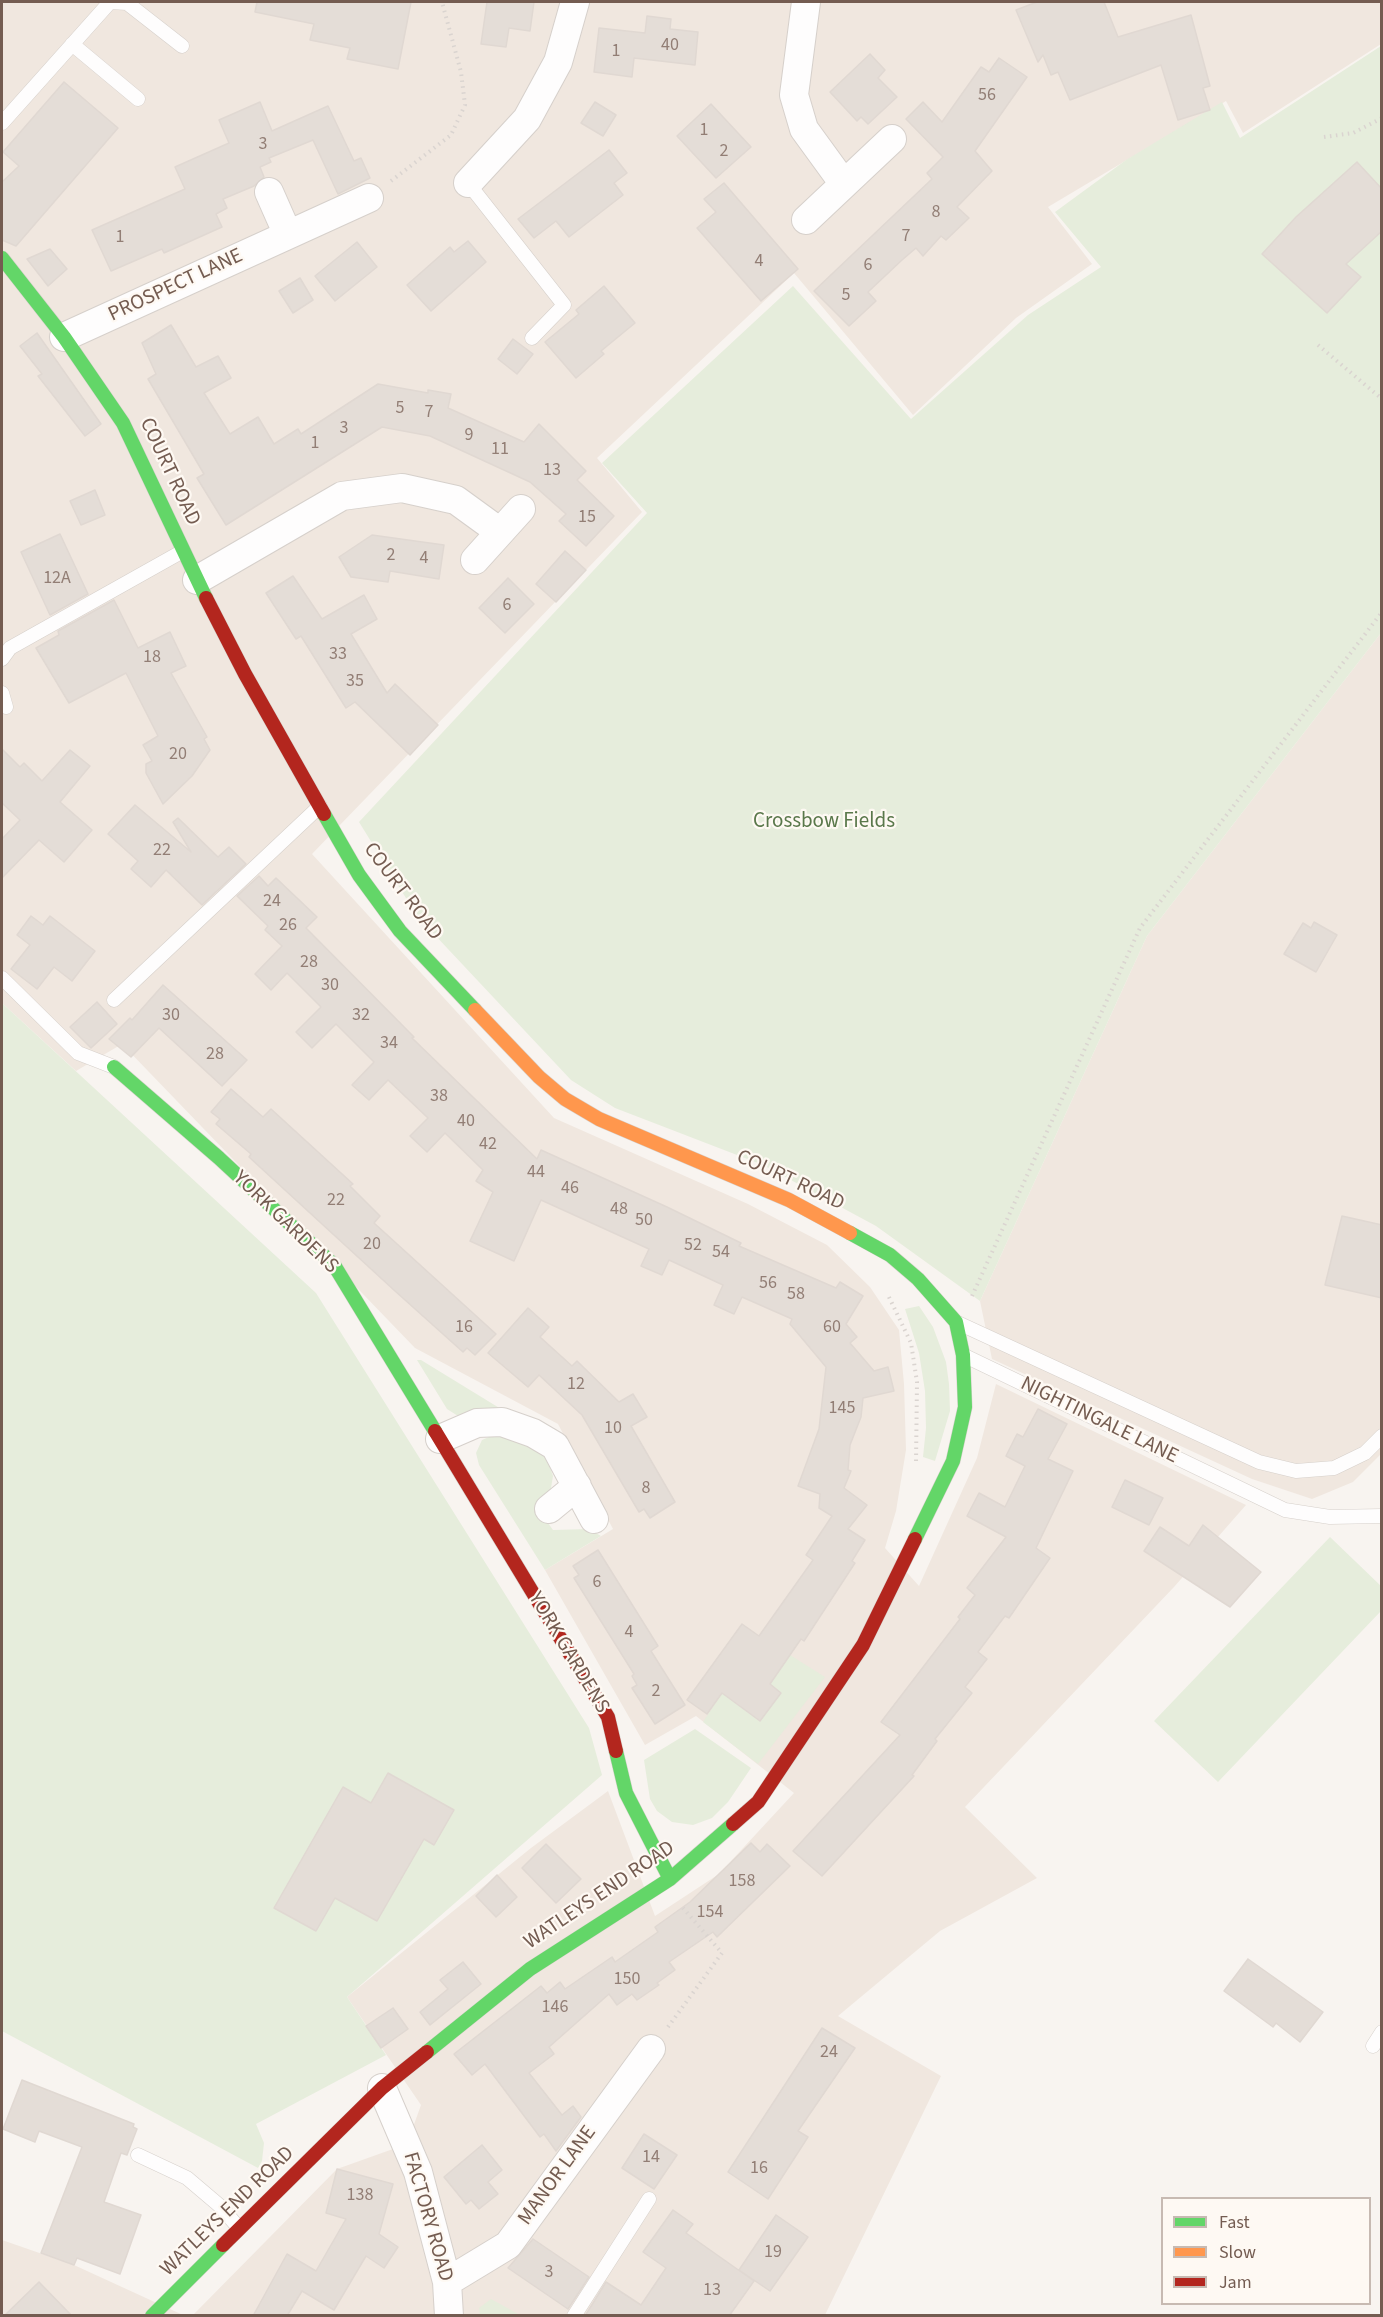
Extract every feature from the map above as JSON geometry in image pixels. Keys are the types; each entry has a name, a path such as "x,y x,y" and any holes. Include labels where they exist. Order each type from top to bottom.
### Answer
{"street":[{"path":"468,183 527,118 558,62 575,2"},
{"path":"806,2 794,95 804,129 844,184"},
{"path":"806,220 892,140"},
{"path":"269,192 288,235"},
{"name":"PROSPECT LANE","path":"64,337 369,198"},
{"name":"COURT ROAD","path":"2,258 64,337 123,423 197,580 245,674 359,875 400,931 538,1077 565,1100 599,1119 789,1200 890,1254 918,1279 956,1322 963,1355"},
{"path":"197,580 342,496 402,488 456,500 500,532"},
{"path":"475,560 521,509"},
{"name":"YORK GARDENS","path":"114,1067 219,1158 333,1264 608,1717 626,1792 666,1881"},
{"name":"WATLEYS END ROAD","path":"152,2316 238,2227 315,2157 382,2088 530,1970 666,1881 758,1802 863,1645 953,1461 965,1407 963,1355"},
{"path":"440,1439 477,1423 502,1422 533,1433 555,1446 594,1520"},
{"path":"549,1509 577,1486"},
{"name":"MANOR LANE","path":"447,2283 508,2245 651,2049"},
{"name":"FACTORY ROAD","path":"382,2088 418,2172 447,2283 449,2316"}],"lane":[{"path":"2,123 110,2 127,3 182,46"},
{"path":"72,44 138,99"},
{"path":"468,183 564,305 532,338"},
{"path":"2,659 10,648 183,551"},
{"path":"2,693 6,707"},
{"path":"114,1000 320,806"},
{"path":"2,978 78,1053 114,1067"},
{"path":"956,1322 1259,1462 1296,1471 1334,1468 1365,1453 1382,1436"},
{"name":"NIGHTINGALE LANE","path":"963,1355 1285,1510 1330,1517 1382,1516"},
{"path":"1373,2046 1382,2032"},
{"path":"138,2156 187,2178 220,2206 238,2227"},
{"path":"574,2316 649,2199"}],"path":[{"path":"369,198 451,135 465,105 461,72 442,2"},
{"path":"1324,137 1353,133 1382,118"},
{"path":"1318,345 1382,399"},
{"path":"956,1322 972,1296 1140,928 1382,612"},
{"path":"884,1287 911,1343 916,1382 915,1471"},
{"path":"651,2049 722,1953 666,1881"}],"shaded area":[{"path":"2,2 1381,2 1381,44 1243,133 1226,101 1048,207 1092,264 1016,318 913,415 794,273 597,458 642,512 312,854 554,1118 748,1204 827,1245 870,1287 899,1330 904,1384 906,1450 896,1511 885,1548 919,1586 977,1458 996,1384 1246,1505 1174,1587 965,1807 1037,1878 940,1931 838,2016 941,2076 825,2315 193,2315 337,2169 407,2144 421,2105 347,1997 531,1848 608,1791 655,1916 719,1874 794,1793 696,1716 645,1745 545,1570 613,1529 558,1424 415,1348 122,1044 76,1071 2,1003"},
{"path":"1381,633 1381,1454 1353,1482 1312,1499 1252,1479 992,1359 980,1301 1147,936"},
{"path":"2,2240 74,2265 183,2315 2,2316"}],"green space":[{"name":"Crossbow Fields","path":"1381,46 1381,633 1147,936 980,1301 876,1226 763,1165 615,1108 571,1080 417,916 359,822 647,513 602,463 793,286 911,419 1028,315 1101,267 1055,212 1126,160 1222,102 1240,138"},
{"path":"2,1003 316,1293 589,1728 602,1775 347,1997 386,2055 256,2124 264,2143 262,2161 258,2168 2,2031"},
{"path":"919,1306 933,1327 946,1362 949,1384 950,1411 935,1461 923,1457 926,1428 925,1391 919,1353 905,1309"},
{"path":"417,1360 421,1360 501,1409 458,1416 447,1409"},
{"path":"496,1434 522,1439 546,1456 553,1476 550,1494 538,1509 553,1530 589,1529 601,1536 545,1570 479,1465 476,1453 482,1440"},
{"path":"1330,1537 1381,1586 1381,1611 1218,1782 1154,1721"},
{"path":"763,1638 825,1677 758,1764 703,1722 722,1693 760,1721 781,1693 743,1666"},
{"path":"695,1729 751,1768 728,1802 712,1818 693,1825 672,1822 657,1811 650,1799 644,1760"},
{"path":"491,2299 520,2315 480,2315 479,2308"}],"building":[{"path":"257,2 411,2 398,69 347,59 350,48 310,40 314,24 255,12"},
{"path":"487,2 534,2 530,31 509,28 506,47 481,44"},
{"path":"1037,2 1104,2 1118,37 1191,15 1210,86 1203,88 1210,110 1178,120 1161,65 1070,100 1058,72 1051,75 1043,55 1038,62 1016,10"},
{"path":"647,16 671,19 670,29 698,32 695,65 634,58 632,77 594,72 599,28 645,33"},
{"path":"870,54 885,70 878,78 897,97 868,124 861,117 857,121 830,92"},
{"path":"999,58 1027,77 975,151 992,171 957,207 969,218 946,240 941,236 923,256 916,248 902,260 868,292 876,301 849,326 814,291 932,179 927,173 943,157 906,119 923,102 942,122 981,67 989,72"},
{"path":"64,82 118,128 16,246 2,240 2,182 19,166 3,152"},
{"path":"260,102 272,131 328,106 354,161 361,158 370,178 338,194 313,140 269,158 271,162 260,167 264,177 254,186 223,199 227,208 216,214 222,227 164,253 162,249 111,271 92,230 185,189 175,167 229,143 219,120"},
{"path":"595,102 616,115 603,136 581,123"},
{"path":"711,104 751,147 716,178 677,136"},
{"path":"609,150 627,173 614,183 623,195 569,237 556,221 534,238 518,219"},
{"path":"1357,162 1382,189 1382,231 1346,264 1361,277 1327,313 1262,254 1296,217"},
{"path":"724,183 798,269 761,301 697,228 716,212 704,199"},
{"path":"468,241 486,262 431,311 407,285 450,247 454,252"},
{"path":"357,242 377,267 335,301 315,276"},
{"path":"50,249 67,269 48,286 27,259"},
{"path":"300,278 313,300 293,313 279,291"},
{"path":"604,286 635,323 601,351 604,354 576,378 545,342 579,314 576,310"},
{"path":"171,325 196,367 218,356 231,378 204,393 230,434 258,417 274,444 298,429 301,434 378,384 428,393 428,390 451,394 448,408 524,442 539,424 586,471 577,480 614,516 586,546 559,521 566,514 530,482 430,436 382,427 226,525 197,478 204,474 148,379 156,374 142,343"},
{"path":"37,333 101,424 85,436 38,376 42,374 20,346"},
{"path":"513,339 533,354 517,374 498,359"},
{"path":"95,490 105,515 81,525 70,501"},
{"path":"60,534 88,594 50,615 21,552"},
{"path":"372,535 444,545 439,579 390,571 388,582 351,577 339,557"},
{"path":"565,551 586,570 556,602 536,584"},
{"path":"293,576 322,619 364,595 377,619 351,634 387,693 395,684 438,725 410,755 355,702 346,708 301,636 296,639 266,593"},
{"path":"508,578 534,604 505,633 479,608"},
{"path":"114,600 138,648 170,632 186,666 171,673 207,737 204,739 210,750 192,776 163,804 146,773 146,764 152,761 143,745 158,736 126,673 69,703 36,648 59,635 58,631"},
{"path":"2,749 20,767 24,763 42,781 70,750 90,766 60,802 92,830 64,862 39,840 2,878 2,839 20,820 2,803"},
{"path":"135,805 191,852 173,822 178,818 218,857 229,847 246,864 202,905 166,870 151,887 131,869 138,861 108,834"},
{"path":"259,876 268,886 276,878 317,917 306,928 414,1037 412,1038 537,1159 541,1150 667,1207 741,1243 739,1246 836,1288 840,1282 863,1296 846,1324 857,1337 850,1343 874,1371 888,1367 894,1391 863,1398 861,1417 850,1445 848,1470 851,1471 844,1488 867,1505 848,1529 865,1540 852,1561 855,1563 804,1641 801,1639 770,1684 781,1693 760,1721 722,1693 707,1714 687,1700 742,1624 759,1636 813,1560 806,1555 832,1516 819,1508 820,1494 798,1486 819,1429 826,1367 790,1324 792,1319 742,1297 734,1314 714,1305 723,1285 669,1260 662,1275 641,1266 649,1249 541,1200 514,1261 470,1241 493,1192 476,1181 483,1170 445,1133 427,1152 410,1136 428,1118 388,1080 369,1100 352,1085 374,1062 336,1024 312,1048 296,1032 321,1007 287,973 271,990 255,974 282,946 265,930 268,926 237,896"},
{"path":"31,916 43,925 50,916 95,951 72,981 54,967 37,989 11,969 30,945 17,935"},
{"path":"1314,922 1337,935 1316,972 1284,954 1303,923 1311,928"},
{"path":"163,985 247,1060 222,1086 159,1028 131,1057 109,1039 130,1018 132,1020"},
{"path":"97,1002 117,1024 91,1048 70,1027"},
{"path":"231,1089 263,1117 271,1109 353,1184 350,1186 380,1216 374,1223 496,1334 475,1355 467,1348 463,1352 249,1157 251,1154 216,1124 220,1119 211,1112"},
{"path":"1342,1216 1382,1225 1382,1298 1325,1285"},
{"path":"528,1308 549,1327 540,1337 572,1366 577,1361 619,1402 633,1394 647,1417 631,1426 675,1502 650,1518 644,1509 639,1512 582,1415 539,1375 528,1387 488,1353"},
{"path":"1038,1409 1067,1424 1048,1459 1073,1471 1036,1548 1050,1558 1009,1618 1005,1616 978,1652 987,1659 965,1687 972,1693 935,1739 937,1741 912,1775 914,1776 822,1876 793,1851 900,1735 881,1722 960,1619 958,1617 975,1595 967,1588 1006,1537 967,1516 979,1493 1005,1507 1025,1466 1006,1456 1017,1434 1023,1437"},
{"path":"1125,1480 1163,1498 1149,1525 1112,1507"},
{"path":"1203,1525 1261,1572 1230,1607 1144,1551 1160,1527 1189,1546"},
{"path":"598,1550 658,1646 651,1651 685,1705 655,1724 632,1688 637,1685 632,1676 634,1674 574,1578 579,1575 573,1566"},
{"path":"388,1773 454,1810 434,1845 424,1839 377,1921 335,1898 316,1931 274,1908 343,1787 371,1803"},
{"path":"751,1843 760,1852 767,1844 790,1866 717,1937 713,1932 669,1962 675,1970 657,1983 659,1985 637,2000 632,1994 617,2005 609,1994 549,2047 554,2054 529,2073 562,2115 573,2106 581,2117 556,2151 544,2134 540,2137 485,2064 472,2075 454,2054 541,1986 547,1993 560,1982 565,1989 612,1957 615,1962 658,1932 655,1927 690,1902"},
{"path":"546,1844 581,1879 556,1903 522,1868"},
{"path":"497,1875 517,1897 496,1917 476,1896"},
{"path":"1248,1959 1323,2012 1300,2042 1276,2023 1273,2027 1224,1991"},
{"path":"463,1962 481,1984 430,2025 420,2012 448,1989 440,1980"},
{"path":"393,2008 408,2029 381,2048 366,2026"},
{"path":"822,2028 855,2048 798,2131 808,2137 768,2199 728,2172"},
{"path":"22,2080 134,2124 133,2127 137,2129 127,2155 121,2153 104,2202 141,2215 120,2274 77,2258 74,2265 41,2253 82,2147 39,2131 35,2142 3,2129"},
{"path":"644,2134 677,2155 654,2189 622,2168"},
{"path":"482,2145 502,2170 488,2182 498,2194 479,2209 471,2200 466,2204 444,2177"},
{"path":"337,2169 393,2184 379,2234 398,2247 384,2268 366,2256 334,2310 302,2291 287,2316 253,2316 287,2254 316,2271 346,2219 326,2213"},
{"path":"673,2210 693,2224 686,2233 754,2281 729,2316 585,2316 606,2282 641,2305 666,2268 643,2252"},
{"path":"776,2215 808,2237 770,2291 739,2270"},
{"path":"533,2239 589,2277 568,2309 508,2268"},
{"path":"39,2282 72,2316 4,2316"}],"traffic: fast":[{"path":"2,258 64,337 123,423 206,598"},
{"path":"324,814 359,875 400,931 475,1010"},
{"path":"114,1067 219,1158 334,1265 435,1431"},
{"path":"850,1233 890,1255 918,1279 956,1322 963,1355 965,1407 953,1461 915,1539"},
{"path":"616,1751 626,1793 670,1879"},
{"path":"427,2052 530,1969 670,1879 733,1824"},
{"path":"152,2316 223,2245"}],"traffic: slow":[{"path":"475,1010 539,1077 565,1099 599,1119 789,1200 850,1233"}],"traffic: jam":[{"path":"206,598 245,674 324,814"},
{"path":"435,1431 608,1717 616,1751"},
{"path":"733,1824 758,1802 863,1645 915,1539"},
{"path":"223,2245 382,2088 427,2052"}]}
